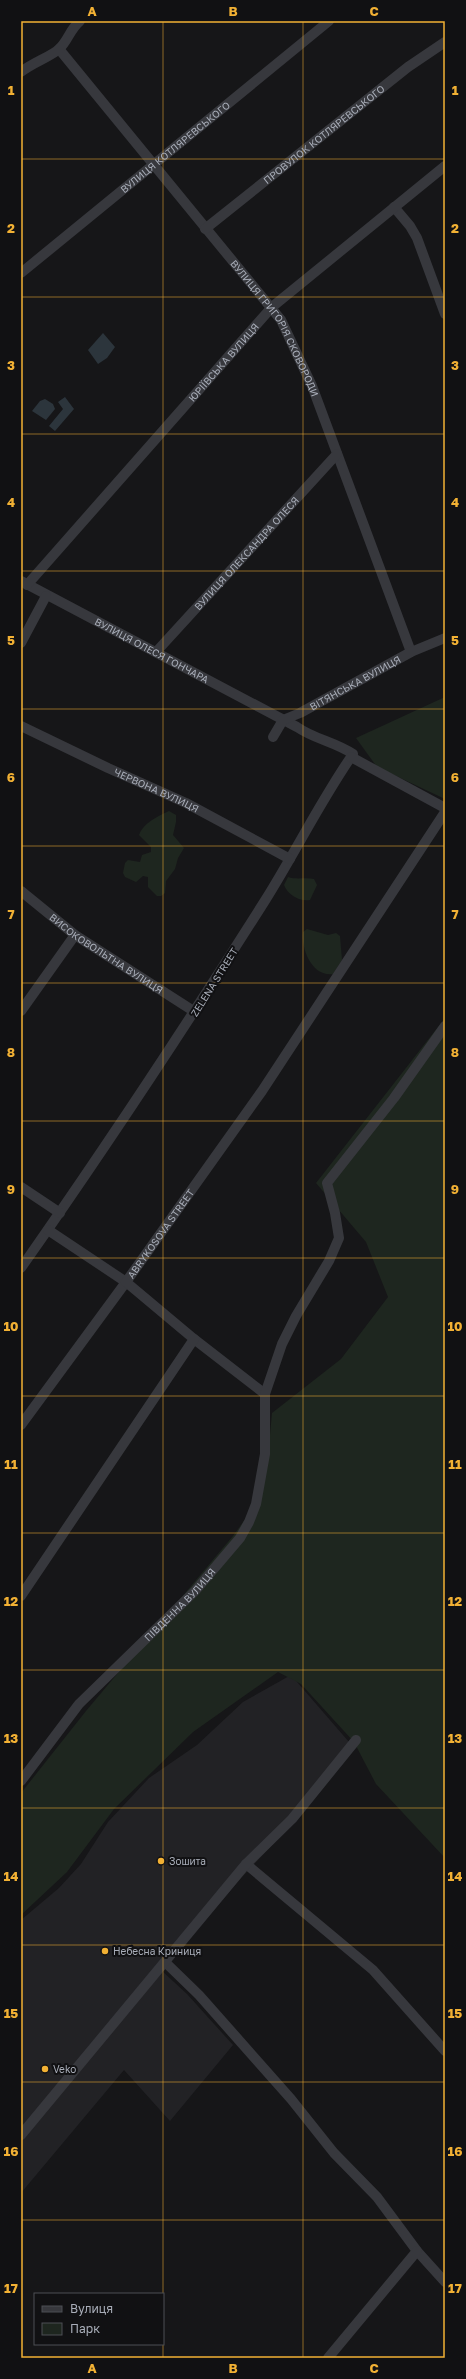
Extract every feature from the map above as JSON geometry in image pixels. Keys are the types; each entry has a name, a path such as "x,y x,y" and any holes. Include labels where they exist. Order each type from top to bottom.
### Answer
{"street":[{"path":"21,72 32,63 59,49 73,26 80,21"},
{"name":"ВУЛИЦЯ КОТЛЯРЕВСЬКОГО","path":"21,272 329,21"},
{"name":"ПРОВУЛОК КОТЛЯРЕВСЬКОГО","path":"205,229 408,66 445,42"},
{"name":"ВУЛИЦЯ ГРИГОРІЯ СКОВОРОДИ","path":"59,49 154,163 205,229 272,307 281,320 312,386 411,652"},
{"name":"ЮРІЇВСЬКА ВУЛИЦЯ","path":"24,583 272,307 445,166"},
{"path":"394,208 410,226 417,238 445,314"},
{"name":"ВУЛИЦЯ ОЛЕКСАНДРА ОЛЕСЯ","path":"156,652 337,454"},
{"name":"ВУЛИЦЯ ОЛЕСЯ ГОНЧАРА","path":"24,583 46,596 156,652 283,720"},
{"path":"21,644 46,596"},
{"name":"ВІТЯНСЬКА ВУЛИЦЯ","path":"283,720 300,714 411,652 445,638"},
{"path":"297,727 295,720 300,714"},
{"path":"273,737 283,720 297,727 311,737 347,750 353,754 350,757 445,808"},
{"name":"ЧЕРВОНА ВУЛИЦЯ","path":"21,726 108,768 186,803 290,859"},
{"name":"ZELENA STREET","path":"21,1268 60,1213 195,1012 290,859 350,757"},
{"name":"ABRYKOSOVA STREET","path":"265,1394 194,1339 126,1282 262,1091 366,936 445,812"},
{"name":"ВИСОКОВОЛЬТНА ВУЛИЦЯ","path":"21,891 75,935 195,1012"},
{"path":"21,1012 75,935"},
{"path":"265,1394 282,1344 296,1316 330,1261 339,1238 335,1213 327,1184 394,1098 445,1026"},
{"path":"21,1187 60,1213"},
{"path":"21,1425 126,1282 48,1230"},
{"path":"21,1596 194,1339"},
{"name":"ПІВДЕННА ВУЛИЦЯ","path":"21,1782 79,1704 195,1591 240,1538 256,1504 265,1454 265,1394"},
{"path":"21,2135 246,1864 292,1818 356,1740"},
{"path":"246,1864 374,1970 445,2051"},
{"path":"165,1962 199,1995 281,2088 334,2153 377,2197 417,2251 445,2282"},
{"path":"328,2358 417,2251"}],"shaded area":[{"path":"103,333 115,347 107,358 98,364 88,350"},
{"path":"65,397 74,409 55,431 49,426 63,409 58,402"},
{"path":"45,399 53,404 55,409 46,420 32,411 40,401"},
{"path":"291,1675 349,1742 287,1819 290,1826 242,1877 162,1971 187,1994 233,2045 170,2121 124,2070 21,2193 21,1920 59,1888 81,1864 108,1822 149,1778 197,1745 243,1702"}],"green space":[{"path":"445,697 445,799 377,767 356,738"},
{"path":"169,811 176,815 173,835 184,848 178,858 175,869 166,881 165,893 161,896 157,896 148,887 148,877 143,876 136,882 125,877 123,873 125,863 128,860 140,862 142,855 151,852 151,847 139,835 141,831 151,820"},
{"path":"288,877 314,879 317,885 310,900 298,899 288,892 284,885"},
{"path":"307,929 328,935 336,933 340,936 342,960 333,974 326,974 319,971 309,960 306,954 303,939 303,932"},
{"path":"445,1018 445,1858 376,1784 354,1742 301,1684 278,1672 193,1732 114,1809 67,1872 21,1915 21,1793 86,1711 233,1536 256,1504 267,1468 272,1413 341,1359 388,1297 366,1242 316,1183"}],"place":[{"name":"Зошита","path":"161,1861"},
{"name":"Небесна Криниця","path":"105,1951"},
{"name":"Veko","path":"45,2069"}]}
